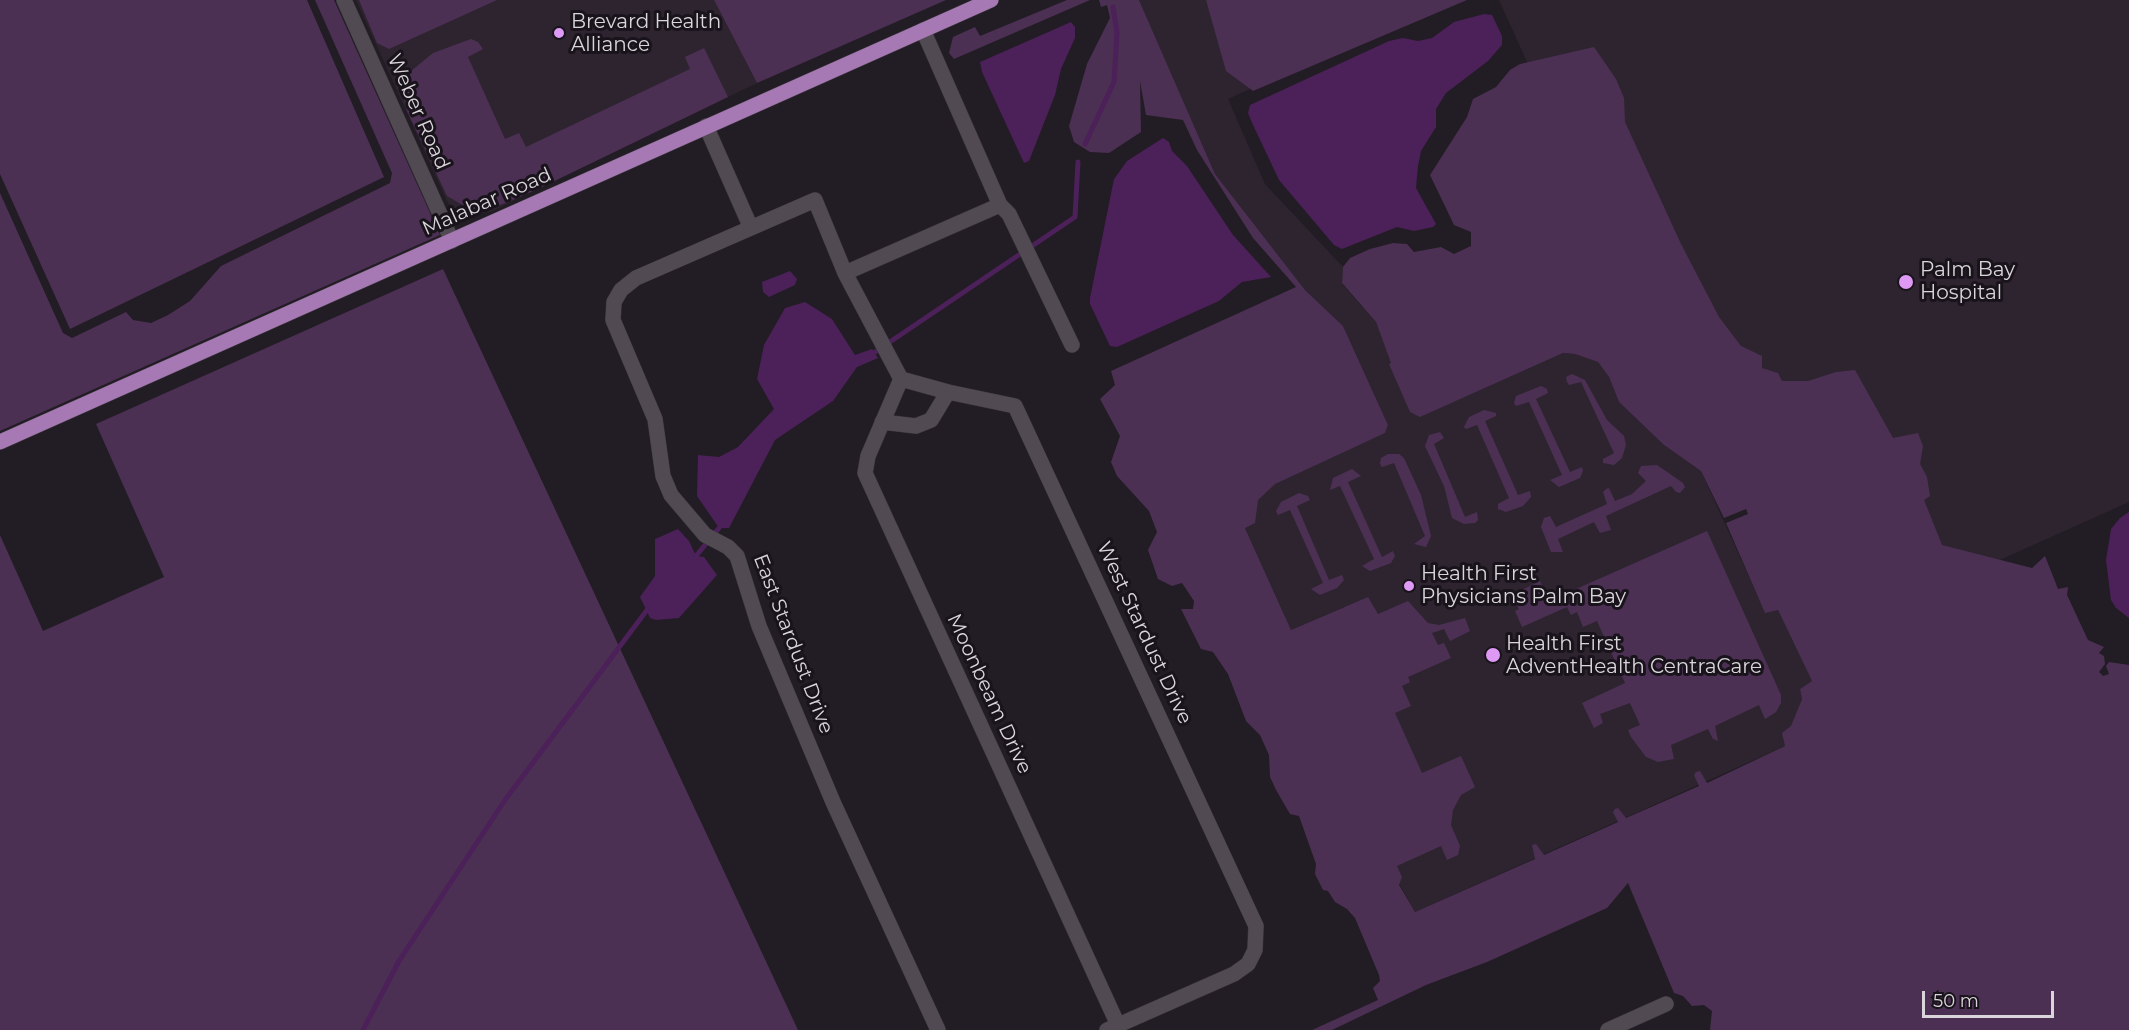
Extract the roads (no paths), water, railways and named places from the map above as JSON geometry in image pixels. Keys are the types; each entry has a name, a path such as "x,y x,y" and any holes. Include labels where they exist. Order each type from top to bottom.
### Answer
{"main road":[{"name":"Malabar Road","path":"0,442 991,0"}],"street":[{"name":"Weber Road","path":"345,0 452,240"},
{"path":"923,30 1000,205 1009,214 1072,345"},
{"path":"706,126 751,228 814,200 845,273 901,379"},
{"path":"845,273 1000,205"},
{"name":"East Stardust Drive","path":"751,228 636,278 621,290 614,302 613,320 655,419 663,476 671,495 705,535 721,543 737,556 759,626 833,802 938,1030"},
{"name":"West Stardust Drive","path":"901,379 948,392 1015,406 1256,926 1255,950 1248,964 1234,974 1112,1028"},
{"name":"Moonbeam Drive","path":"901,379 868,456 865,473 1112,1028"},
{"path":"882,422 916,426 931,420 948,392"},
{"path":"1608,1030 1666,1004"}],"waterway":[{"path":"1085,144 1114,82 1117,32 1113,7"},
{"path":"875,352 1075,217 1078,162"},
{"path":"696,556 719,528"},
{"path":"363,1030 399,961 505,800 647,610"}],"place":[{"name":"Brevard Health Alliance","path":"559,33"},
{"name":"Palm Bay Hospital","path":"1906,282"},
{"name":"Health First Physicians Palm Bay","path":"1409,586"},
{"name":"Health First AdventHealth CentraCare","path":"1493,655"}]}
